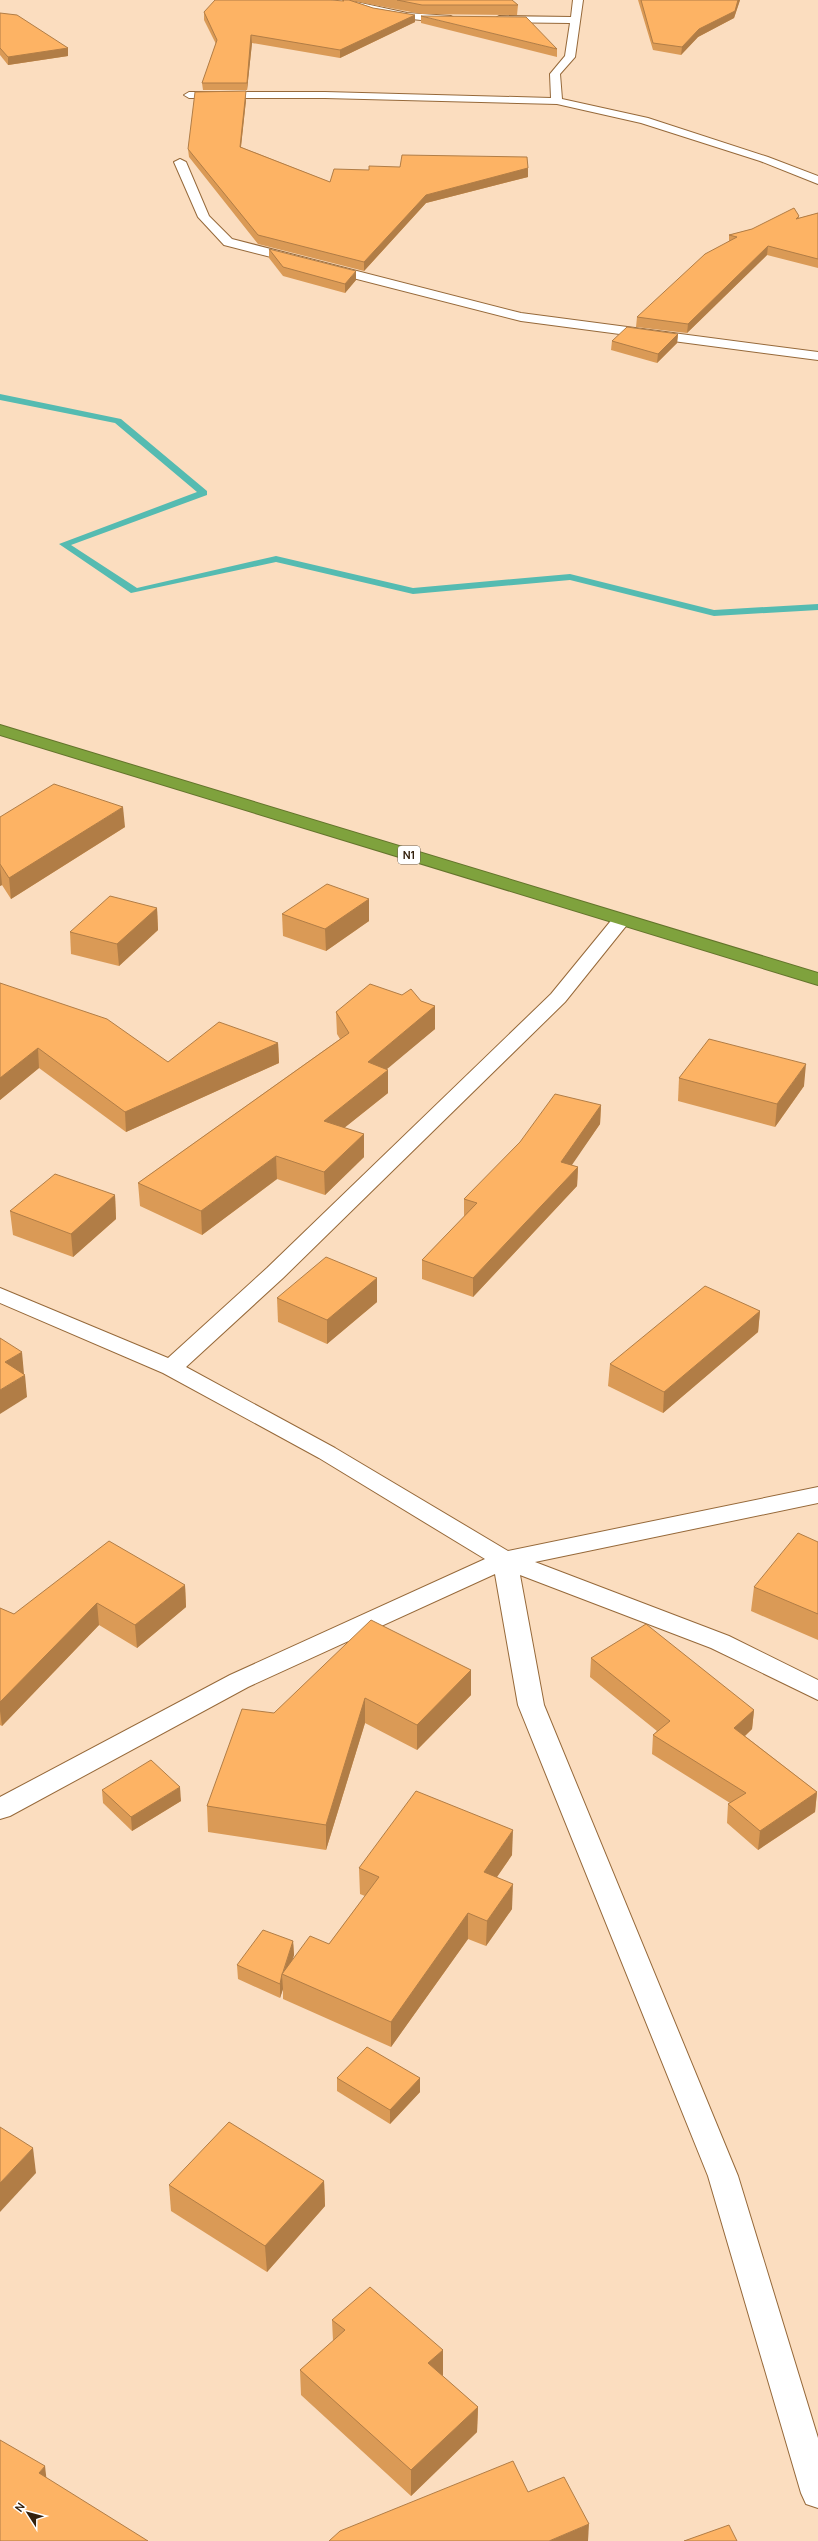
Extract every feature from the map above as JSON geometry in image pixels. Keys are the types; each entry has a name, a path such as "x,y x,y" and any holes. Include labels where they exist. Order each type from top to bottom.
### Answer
{"highway":[{"name":"N1","path":"0,730 621,921 818,979"}],"street":[{"path":"336,0 373,11 422,19 462,19"},
{"path":"557,101 555,74 570,57 578,0"},
{"path":"486,19 574,20"},
{"path":"189,95 325,95 557,101 644,120 764,159 818,180"},
{"path":"180,162 204,218 228,242 521,317 818,356"},
{"path":"171,1368 275,1273 558,998 621,921"},
{"path":"0,1296 171,1368 327,1454 505,1560 720,1642 818,1691"},
{"path":"0,1809 239,1681 505,1560 818,1495"},
{"path":"505,1560 531,1705 723,2176 818,2493"}],"building":[{"path":"215,0 349,0 373,8 415,15 340,50 251,35 247,83 202,83 217,40 204,12"},
{"path":"397,0 512,0 518,5 422,5"},
{"path":"641,0 738,0 735,11 699,29 682,47 653,43"},
{"path":"0,13 17,15 68,48 8,57 0,48"},
{"path":"421,16 526,17 557,49"},
{"path":"246,91 240,147 330,182 334,169 369,170 369,166 400,167 402,155 527,157 528,168 426,195 364,262 258,235 188,149 195,92"},
{"path":"794,208 799,216 796,219 818,213 818,259 768,246 688,324 637,317 705,254 737,237 729,235 752,229"},
{"path":"269,249 356,271 345,284 283,267"},
{"path":"627,327 678,334 658,354 612,341"},
{"path":"54,784 123,807 9,878 0,864 0,817"},
{"path":"327,884 369,899 325,929 282,914"},
{"path":"110,896 157,908 117,944 70,932"},
{"path":"0,983 107,1019 168,1062 219,1022 278,1043 125,1112 38,1048 0,1078"},
{"path":"370,984 402,995 411,989 421,1001 435,1006 368,1062 388,1070 324,1121 364,1134 324,1172 276,1156 201,1211 138,1183 349,1033 336,1012"},
{"path":"709,1039 806,1064 777,1104 679,1078"},
{"path":"555,1094 601,1105 561,1162 578,1167 473,1278 422,1260 477,1203 464,1199 520,1142"},
{"path":"55,1174 115,1195 71,1234 10,1211"},
{"path":"326,1257 377,1278 327,1320 277,1298"},
{"path":"705,1286 760,1311 664,1392 610,1364"},
{"path":"0,1338 22,1352 5,1362 25,1375 0,1390"},
{"path":"798,1533 818,1542 818,1614 754,1587"},
{"path":"109,1541 185,1585 135,1625 97,1603 0,1702 0,1608 14,1614"},
{"path":"371,1620 471,1670 417,1725 365,1698 326,1825 207,1806 242,1709 274,1713"},
{"path":"646,1624 754,1710 734,1728 817,1792 760,1831 728,1804 746,1793 653,1735 670,1721 591,1658"},
{"path":"151,1760 180,1787 131,1817 102,1790"},
{"path":"416,1791 513,1830 484,1872 513,1884 487,1921 468,1913 391,2022 282,1974 310,1936 329,1944 379,1877 359,1868"},
{"path":"263,1930 293,1941 280,1984 237,1965"},
{"path":"367,2047 420,2078 390,2110 337,2078"},
{"path":"229,2122 324,2181 265,2246 169,2185"},
{"path":"0,2127 33,2148 0,2183"},
{"path":"370,2287 443,2350 428,2363 478,2407 411,2470 300,2370 345,2330 332,2320"},
{"path":"0,2440 45,2466 39,2473 148,2541 0,2541"},
{"path":"513,2461 528,2492 564,2477 589,2524 549,2541 329,2541 340,2531"},
{"path":"729,2525 737,2541 684,2541"}],"waterway":[{"path":"0,397 118,421 204,493 64,544 135,591 276,559 413,591 570,577 714,613 818,607"}]}
